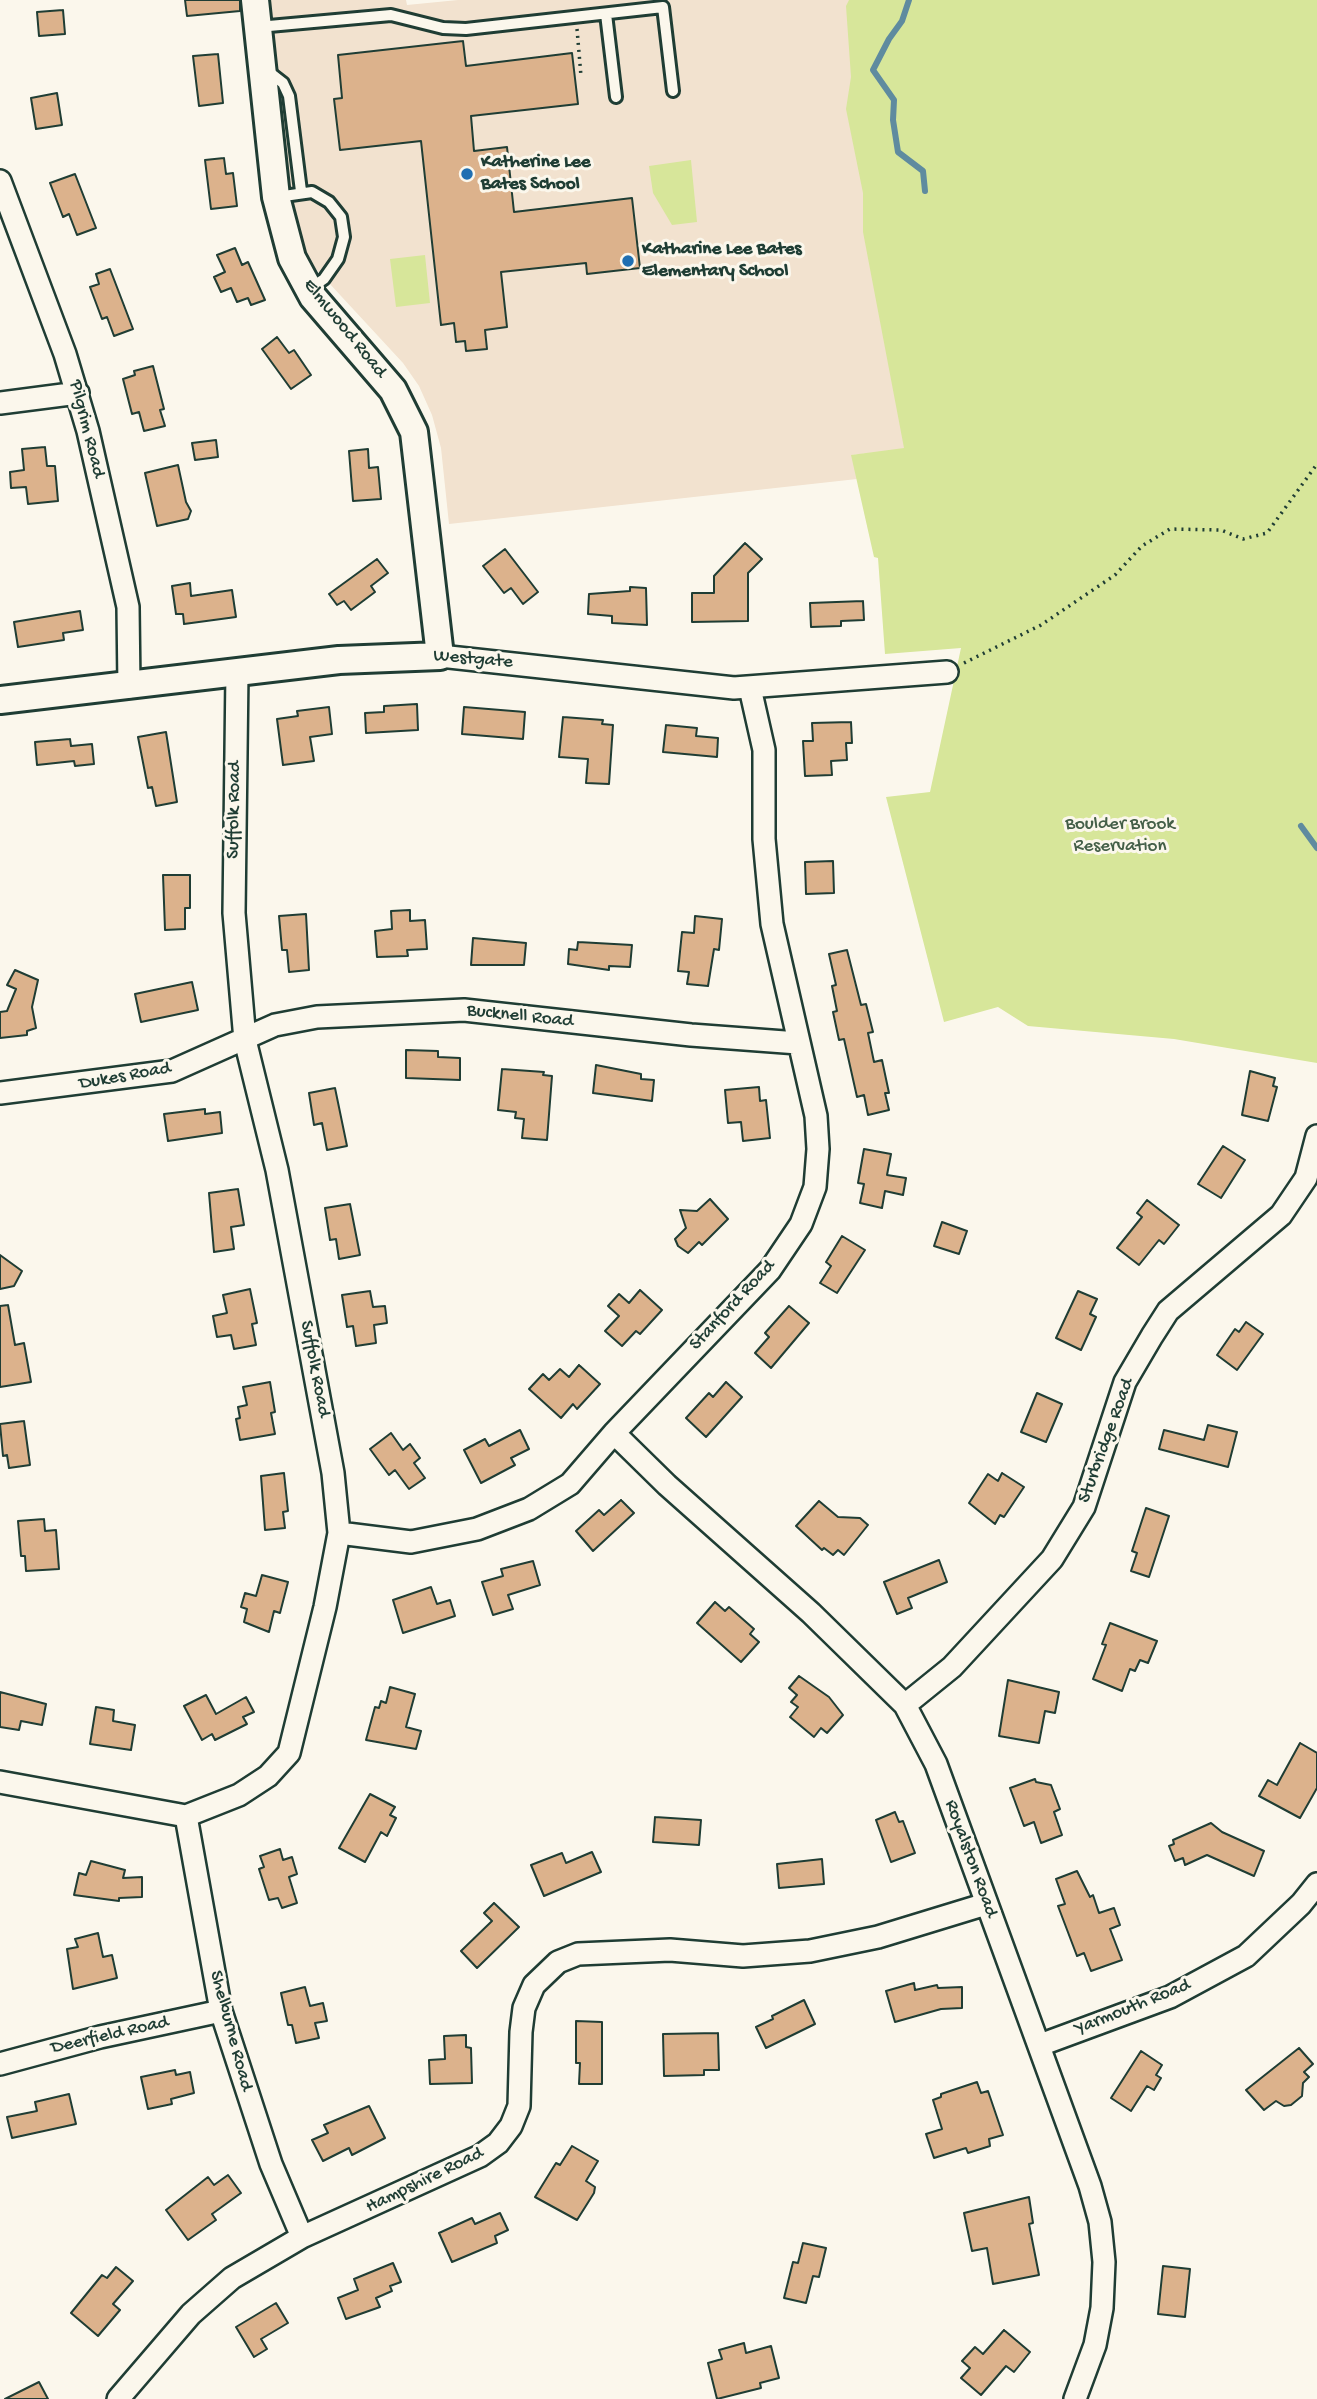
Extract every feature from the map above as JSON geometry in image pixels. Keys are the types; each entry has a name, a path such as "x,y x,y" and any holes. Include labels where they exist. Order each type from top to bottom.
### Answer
{"street":[{"name":"Elmwood Road","path":"255,0 262,68 289,194 288,246 308,290 387,382 410,421 418,456 440,656"},
{"name":"Pilgrim Road","path":"0,181 78,393 128,607 129,687"},
{"path":"0,403 78,393"},
{"name":"Westgate","path":"0,700 129,687 339,660 440,656 750,688 947,672"},
{"name":"Suffolk Road","path":"186,1816 239,1795 268,1776 289,1753 307,1690 339,1533 333,1473 276,1170 245,1040 234,913 237,672"},
{"name":"Stanford Road","path":"339,1533 411,1542 477,1529 529,1509 570,1484 614,1433 770,1270 800,1224 815,1186 818,1149 816,1116 772,924 764,838 764,750 750,688"},
{"name":"Bucknell Road","path":"245,1040 275,1025 317,1017 464,1010 691,1035 798,1043"},
{"name":"Dukes Road","path":"0,1093 172,1071 245,1040"},
{"name":"Sturbridge Road","path":"905,1705 952,1667 1052,1559 1084,1507 1125,1382 1168,1311 1280,1214 1312,1179 1317,1136"},
{"name":"Royalston Road","path":"614,1433 667,1485 811,1613 905,1705 936,1764 1094,2199 1104,2248 1101,2319 1087,2373 1075,2399"},
{"path":"0,1782 186,1816"},
{"name":"Shelburne Road","path":"186,1816 221,2011 271,2164 302,2237"},
{"name":"Yarmouth Road","path":"1040,2045 1170,1997 1245,1956 1301,1904 1317,1884"},
{"name":"Hampshire Road","path":"118,2399 211,2294 254,2264 302,2237 480,2156 503,2138 519,2106 524,2008 540,1977 564,1958 586,1954 670,1950 730,1956 803,1952 861,1941 986,1904"},
{"name":"Deerfield Road","path":"0,2064 100,2036 221,2011"}],"lane":[{"path":"258,27 391,15 455,29 663,7 673,91"},
{"path":"606,14 616,97"},
{"path":"289,194 317,194 338,212 344,230 341,251 334,266 308,290"}],"path":[{"path":"576,16 581,75"},
{"path":"947,672 1041,625 1115,575 1142,546 1170,529 1221,530 1242,539 1267,533 1317,464"}],"shaded area":[{"name":"Katharine Lee Bates Elementary School","path":"268,0 406,0 407,5 458,0 880,0 943,212 969,442 852,455 857,479 449,524 441,448 432,415 419,386 403,363 304,256 288,197"}],"green space":[{"name":"Boulder Brook Reservation","path":"849,0 1317,0 1317,1063 1174,1039 1028,1026 998,1007 944,1022 886,797 930,792 961,648 885,654 878,558 874,557 851,455 904,448 863,232 863,193 846,109 851,77 846,6"},
{"path":"691,160 697,222 672,225 653,193 649,166"},
{"path":"425,255 430,303 396,307 390,259"}],"building":[{"path":"185,0 240,0 240,11 187,16"},
{"path":"63,10 65,34 39,36 37,12"},
{"name":"Katherine Lee Bates School","path":"463,41 466,66 572,53 578,104 471,116 474,151 507,147 514,212 632,198 640,268 587,274 586,263 501,272 507,327 485,330 487,349 466,351 465,341 456,342 454,323 441,325 421,141 340,150 334,99 342,98 338,55"},
{"path":"218,54 223,103 199,106 193,56"},
{"path":"57,93 62,125 36,129 31,98"},
{"path":"224,158 226,174 233,173 237,206 211,209 205,160"},
{"path":"75,174 96,228 77,235 69,214 63,217 50,183"},
{"path":"235,248 242,265 248,262 265,300 251,305 248,298 237,302 231,288 221,292 214,277 225,272 217,255"},
{"path":"110,269 133,329 114,336 107,317 102,319 90,287 99,284 96,274"},
{"path":"277,337 289,353 294,350 311,375 291,389 262,349"},
{"path":"153,366 164,409 160,410 165,426 144,431 139,412 132,414 123,379 135,375 134,371"},
{"path":"216,440 218,457 195,460 192,443"},
{"path":"45,447 47,466 55,466 58,501 28,504 26,487 11,488 10,472 24,470 22,449"},
{"path":"368,449 369,468 378,467 381,499 353,501 349,451"},
{"path":"178,465 186,502 191,511 188,519 157,526 145,473"},
{"path":"745,543 762,559 748,573 748,621 692,622 692,593 714,593 714,576"},
{"path":"505,549 538,592 523,604 511,588 504,593 483,566"},
{"path":"377,559 388,573 371,586 375,592 351,610 344,601 337,605 329,594"},
{"path":"190,583 191,596 232,590 236,617 184,624 183,614 176,614 172,586"},
{"path":"630,587 646,588 647,625 612,623 612,616 588,614 589,594 630,591"},
{"path":"863,601 864,620 841,621 841,626 811,627 810,603"},
{"path":"80,611 83,630 63,633 64,640 18,647 14,622"},
{"path":"417,704 418,730 366,733 365,713 384,712 384,706"},
{"path":"329,707 332,734 310,737 314,761 283,765 277,719 298,716 297,711"},
{"path":"464,707 525,712 523,739 462,734"},
{"path":"563,717 603,720 602,724 613,725 609,784 586,783 588,759 559,757"},
{"path":"851,722 852,743 846,743 847,760 831,761 832,775 805,776 803,741 813,741 812,723"},
{"path":"666,725 697,728 696,736 718,738 717,757 663,752"},
{"path":"166,732 177,802 156,806 152,787 148,788 138,737"},
{"path":"70,739 71,746 92,744 94,764 75,766 74,761 37,765 35,742"},
{"path":"833,861 834,893 806,894 805,862"},
{"path":"163,875 190,875 190,908 185,908 185,929 165,930"},
{"path":"410,910 410,921 425,920 427,949 407,950 408,956 377,957 375,931 392,929 391,911"},
{"path":"306,914 309,970 289,972 287,950 282,950 279,916"},
{"path":"695,916 722,919 719,950 714,949 708,986 687,984 689,972 678,971 682,932 694,933"},
{"path":"473,938 526,943 524,965 471,965"},
{"path":"578,942 632,945 630,967 609,966 609,970 568,964 569,949 577,950"},
{"path":"847,950 861,1005 866,1004 873,1032 868,1033 874,1062 882,1060 889,1093 885,1093 889,1110 868,1115 864,1095 857,1097 844,1039 839,1040 833,1012 837,1011 832,986 836,985 829,954"},
{"path":"15,970 38,980 32,1007 36,1028 27,1031 27,1035 0,1038 0,1012 7,1011 16,989 7,985"},
{"path":"192,982 198,1010 141,1022 135,994"},
{"path":"406,1050 438,1051 438,1057 460,1058 460,1080 406,1078"},
{"path":"596,1065 641,1074 641,1079 654,1080 652,1101 593,1093"},
{"path":"502,1069 544,1072 543,1075 552,1076 547,1140 522,1138 524,1119 515,1118 516,1112 498,1110"},
{"path":"1250,1071 1275,1078 1273,1086 1277,1087 1268,1121 1242,1115"},
{"path":"759,1087 760,1101 766,1100 770,1138 743,1141 741,1122 728,1123 725,1090"},
{"path":"335,1088 347,1146 327,1150 322,1123 314,1125 309,1093"},
{"path":"205,1109 205,1114 220,1112 222,1133 168,1141 164,1114"},
{"path":"1223,1146 1245,1160 1221,1198 1198,1184"},
{"path":"864,1149 891,1154 887,1175 906,1178 903,1195 885,1191 882,1208 860,1203 864,1184 858,1183"},
{"path":"238,1189 244,1225 231,1227 234,1249 214,1252 209,1193"},
{"path":"710,1199 728,1219 702,1245 699,1242 688,1253 678,1246 675,1239 686,1228 680,1210 697,1211"},
{"path":"1147,1200 1179,1225 1164,1244 1159,1240 1139,1265 1117,1248 1142,1217 1137,1213"},
{"path":"350,1204 360,1255 339,1259 336,1239 330,1240 325,1208"},
{"path":"942,1222 967,1231 959,1254 934,1246"},
{"path":"842,1236 865,1250 837,1293 820,1283 831,1266 826,1262"},
{"path":"0,1255 22,1271 14,1286 0,1289"},
{"path":"250,1289 257,1323 252,1324 256,1345 234,1349 231,1335 217,1337 213,1316 227,1313 223,1295"},
{"path":"640,1290 662,1310 640,1334 636,1331 622,1346 605,1331 619,1316 608,1306 619,1294 629,1303"},
{"path":"370,1291 373,1307 385,1306 387,1323 374,1325 376,1343 356,1346 353,1326 347,1327 342,1295"},
{"path":"1078,1291 1097,1299 1090,1314 1096,1317 1081,1350 1056,1338"},
{"path":"8,1305 15,1345 24,1343 31,1382 0,1387 0,1306"},
{"path":"789,1306 809,1323 771,1368 755,1353 769,1337 765,1333"},
{"path":"1246,1322 1263,1334 1237,1370 1217,1355 1235,1329 1239,1332"},
{"path":"579,1365 600,1384 577,1409 573,1404 561,1418 529,1389 543,1374 549,1380 560,1369 569,1377"},
{"path":"270,1382 275,1412 271,1413 275,1434 240,1440 236,1419 240,1418 238,1407 247,1405 243,1387"},
{"path":"726,1382 742,1397 706,1437 686,1418 709,1393 713,1397"},
{"path":"1037,1393 1062,1404 1046,1442 1021,1432"},
{"path":"24,1421 30,1465 9,1468 7,1455 3,1456 0,1424"},
{"path":"1208,1425 1237,1432 1228,1467 1159,1449 1164,1430 1204,1440"},
{"path":"520,1430 529,1449 511,1458 515,1465 481,1483 464,1450 485,1439 489,1446"},
{"path":"391,1433 403,1450 410,1444 420,1458 414,1463 425,1478 409,1489 395,1470 389,1475 370,1449"},
{"path":"284,1473 288,1511 283,1512 285,1528 265,1530 261,1476"},
{"path":"1002,1473 1024,1487 1004,1517 1000,1515 995,1524 969,1503 988,1474 998,1481"},
{"path":"621,1500 634,1513 593,1551 576,1531 599,1510 604,1515"},
{"path":"819,1501 838,1517 860,1518 868,1525 844,1555 838,1550 833,1555 824,1548 822,1550 796,1526"},
{"path":"1146,1508 1169,1516 1149,1577 1131,1571 1137,1553 1132,1551"},
{"path":"44,1519 45,1531 56,1530 59,1569 26,1571 25,1556 21,1556 18,1521"},
{"path":"939,1560 947,1582 908,1598 912,1608 897,1614 884,1582"},
{"path":"533,1561 540,1585 508,1595 513,1609 493,1615 482,1582 503,1576 501,1569"},
{"path":"262,1575 288,1582 280,1613 274,1611 269,1632 244,1622 247,1609 241,1607 245,1593 256,1596"},
{"path":"431,1587 437,1604 450,1600 455,1616 403,1633 393,1600"},
{"path":"715,1602 725,1611 729,1607 754,1629 750,1634 759,1642 741,1662 697,1623"},
{"path":"1110,1623 1157,1641 1148,1663 1140,1660 1135,1671 1130,1669 1122,1691 1093,1679 1106,1645 1102,1644"},
{"path":"799,1676 829,1697 843,1715 827,1733 821,1728 814,1737 790,1717 798,1707 791,1702 797,1695 789,1688"},
{"path":"1008,1680 1059,1692 1055,1713 1045,1711 1039,1743 999,1736"},
{"path":"390,1687 415,1694 406,1727 421,1731 416,1749 366,1740 375,1707 379,1708 381,1701 386,1703"},
{"path":"0,1692 46,1704 42,1725 21,1721 19,1730 0,1727"},
{"path":"206,1695 216,1714 246,1697 254,1712 243,1717 247,1724 215,1740 212,1734 202,1740 184,1706"},
{"path":"96,1707 114,1710 113,1721 135,1725 131,1750 90,1744"},
{"path":"1300,1743 1317,1753 1317,1788 1300,1818 1259,1796 1268,1780 1277,1785"},
{"path":"1035,1779 1036,1782 1051,1785 1060,1809 1054,1812 1062,1835 1041,1843 1034,1822 1024,1826 1010,1788"},
{"path":"370,1794 395,1807 390,1815 396,1818 387,1836 381,1832 365,1862 339,1848"},
{"path":"895,1812 899,1822 903,1821 915,1853 891,1862 876,1820"},
{"path":"655,1817 701,1820 699,1845 653,1842"},
{"path":"1211,1823 1222,1832 1264,1851 1254,1876 1207,1855 1185,1865 1183,1858 1175,1861 1169,1846 1174,1844 1173,1840"},
{"path":"280,1849 283,1860 292,1857 297,1874 289,1877 297,1903 282,1908 278,1898 269,1900 259,1869 264,1867 260,1856"},
{"path":"592,1852 601,1872 544,1896 531,1865 562,1853 566,1863"},
{"path":"822,1859 824,1884 779,1888 777,1864"},
{"path":"91,1861 125,1870 123,1878 142,1877 142,1897 119,1898 119,1901 74,1895 79,1873 86,1875"},
{"path":"1077,1871 1090,1897 1093,1895 1099,1913 1114,1908 1120,1925 1110,1929 1122,1960 1091,1971 1084,1953 1077,1956 1058,1906 1065,1904 1056,1879"},
{"path":"494,1903 519,1927 477,1968 461,1951 492,1921 484,1913"},
{"path":"98,1933 103,1957 112,1955 117,1978 73,1989 67,1949 78,1947 75,1939"},
{"path":"914,1983 915,1990 937,1985 938,1988 962,1987 962,2008 941,2009 895,2022 886,1991"},
{"path":"305,1987 310,2006 323,2003 327,2021 315,2023 319,2038 296,2043 292,2025 288,2025 281,1993"},
{"path":"804,2000 815,2024 766,2048 756,2027"},
{"path":"576,2021 602,2022 602,2084 579,2084"},
{"path":"718,2033 719,2070 704,2070 704,2075 664,2076 663,2034"},
{"path":"466,2035 466,2047 471,2048 472,2083 430,2084 429,2060 445,2059 444,2036"},
{"path":"1299,2048 1313,2064 1304,2072 1309,2077 1303,2083 1302,2096 1291,2105 1284,2106 1276,2101 1264,2110 1246,2090"},
{"path":"1141,2051 1162,2065 1156,2075 1161,2078 1154,2090 1147,2086 1131,2111 1111,2098"},
{"path":"175,2070 176,2075 190,2072 194,2093 171,2099 172,2104 148,2109 141,2077"},
{"path":"977,2082 981,2093 988,2091 1003,2135 989,2139 990,2146 968,2153 966,2148 934,2158 926,2134 942,2129 933,2100 941,2097 941,2094"},
{"path":"69,2094 76,2124 12,2138 7,2117 37,2111 35,2102"},
{"path":"369,2106 385,2138 352,2155 349,2148 323,2161 312,2140 328,2133 324,2125"},
{"path":"572,2146 598,2161 586,2181 595,2187 594,2193 577,2220 535,2197 556,2163 560,2165"},
{"path":"228,2175 241,2193 212,2214 216,2220 188,2240 166,2210 208,2177 214,2185"},
{"path":"1029,2197 1033,2223 1029,2224 1039,2275 993,2284 987,2248 972,2251 964,2213"},
{"path":"500,2213 508,2230 495,2236 497,2243 452,2262 439,2233 472,2218 475,2224"},
{"path":"803,2243 826,2248 819,2277 813,2276 806,2303 784,2298 793,2262 798,2263"},
{"path":"393,2263 401,2282 390,2286 392,2291 376,2298 380,2307 346,2319 338,2298 358,2290 354,2279"},
{"path":"1163,2266 1190,2269 1185,2317 1158,2314"},
{"path":"116,2267 133,2281 113,2304 120,2310 98,2336 71,2313 102,2275 107,2278"},
{"path":"276,2303 288,2323 261,2339 267,2349 254,2357 236,2327"},
{"path":"1004,2330 1030,2352 1014,2372 1006,2366 981,2395 961,2378 970,2368 962,2361 975,2347 983,2354"},
{"path":"744,2343 746,2353 771,2346 779,2378 760,2383 761,2388 717,2399 708,2363 722,2359 719,2350"},
{"path":"39,2382 48,2399 5,2399"}],"waterway":[{"path":"909,0 902,21 873,70 894,100 893,120 898,152 923,171 925,191"},
{"path":"1301,826 1317,848"}],"place":[{"name":"Katherine Lee Bates School","path":"467,174"},
{"name":"Katharine Lee Bates Elementary School","path":"628,261"}]}
